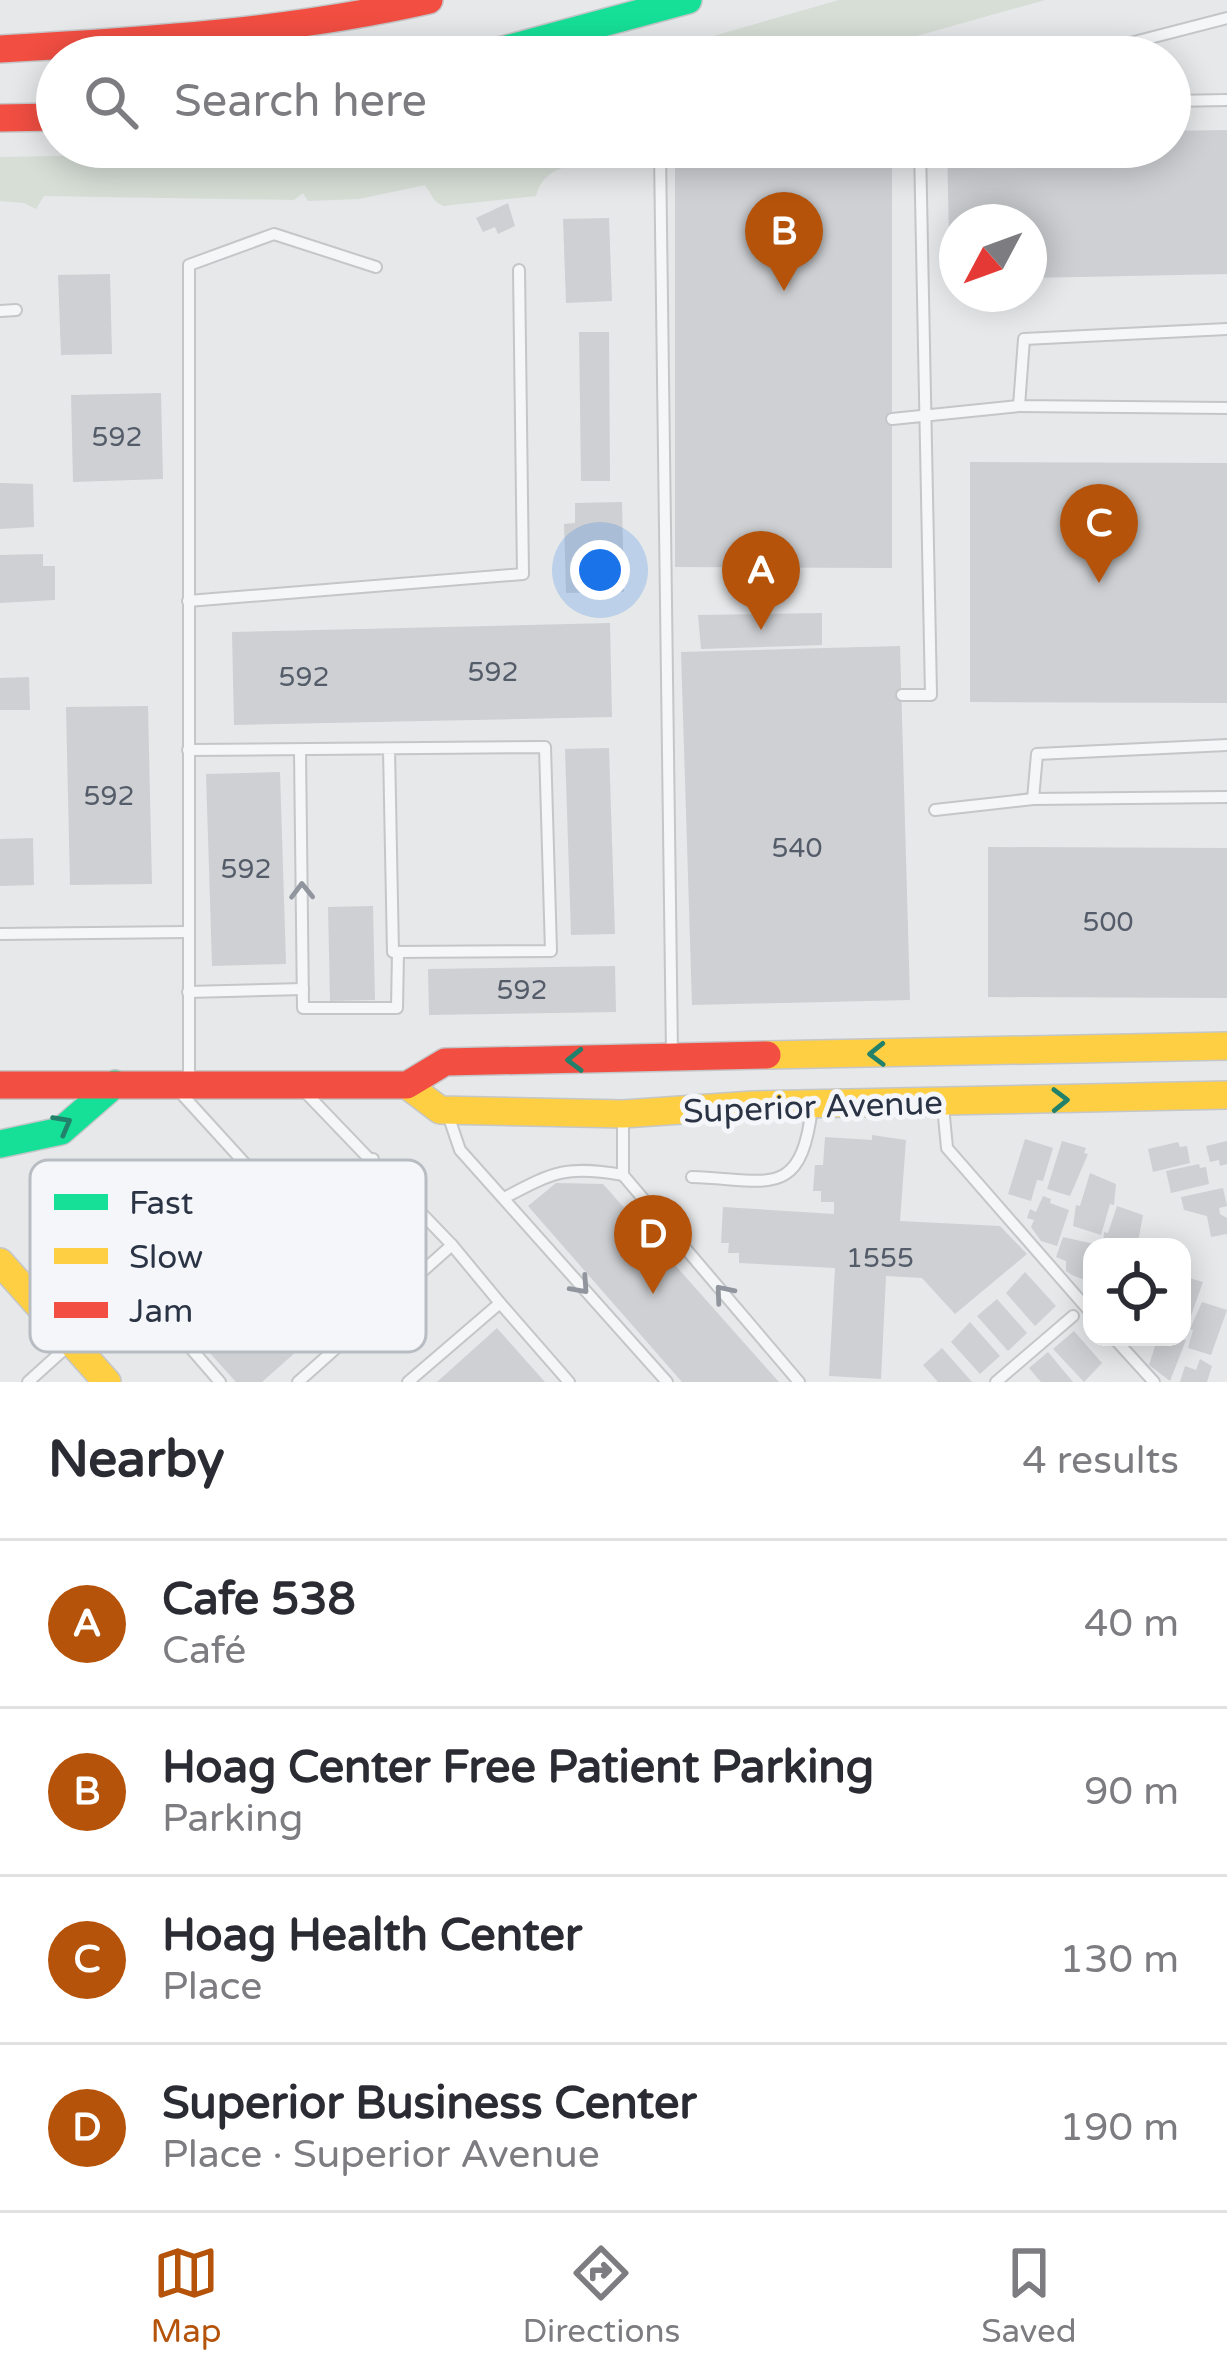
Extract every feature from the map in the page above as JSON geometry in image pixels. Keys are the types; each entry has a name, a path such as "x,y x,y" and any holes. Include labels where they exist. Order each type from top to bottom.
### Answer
{"main road":[{"path":"202,36 359,16 429,0"},
{"path":"555,36 688,0"},
{"path":"0,50 36,48"},
{"path":"0,118 36,117"},
{"name":"Superior Avenue","path":"0,1085 406,1085 445,1062 1227,1046"},
{"path":"0,1144 61,1131 115,1084"},
{"path":"406,1085 446,1110"},
{"name":"Superior Avenue","path":"446,1110 623,1114 812,1104 1227,1095"},
{"path":"0,1262 30,1296"},
{"path":"80,1352 106,1382"}],"lane":[{"path":"1157,36 1227,18"},
{"path":"1191,101 1227,100"},
{"path":"660,168 672,1058"},
{"path":"902,695 932,695 920,168"},
{"path":"247,1160 181,1083 188,992 189,265 274,234 376,267"},
{"path":"188,601 523,574 519,270"},
{"path":"0,311 16,310"},
{"path":"1019,406 1024,339 1227,329"},
{"path":"892,419 1019,406 1227,408"},
{"path":"1033,799 1037,754 1227,745"},
{"path":"188,750 545,747 551,951 393,952 389,749"},
{"path":"300,749 303,1008 398,1008 398,952"},
{"path":"935,810 1033,799 1227,797"},
{"path":"0,934 188,932"},
{"path":"188,992 303,988"},
{"path":"296,1083 373,1159"},
{"path":"943,1102 947,1148 1083,1304"},
{"path":"692,1177 774,1183 793,1169 808,1142 812,1104"},
{"path":"446,1110 460,1150 667,1382"},
{"path":"622,1175 623,1114"},
{"path":"504,1198 556,1171 588,1169 622,1175 799,1382"},
{"path":"426,1217 568,1382"},
{"path":"426,1268 452,1245"},
{"path":"408,1382 500,1303"},
{"path":"996,1382 1072,1316"},
{"path":"1121,1346 1154,1382"},
{"path":"28,1382 62,1352"},
{"path":"194,1352 220,1382"},
{"path":"298,1382 332,1352"}],"shaded area":[{"path":"839,0 1045,0 917,36 713,36"},
{"path":"36,156 36,168 563,168 549,175 536,196 443,206 425,185 359,199 308,201 303,193 294,200 44,196 36,209 0,201 0,157"}],"building":[{"path":"1227,130 1227,274 1047,278 1047,204 948,204 947,168 1191,168 1191,131"},
{"path":"675,168 892,168 892,568 675,567"},
{"path":"508,203 515,226 498,234 495,227 483,232 476,218"},
{"path":"609,218 612,301 566,303 563,219"},
{"path":"110,274 112,354 61,355 58,275"},
{"path":"579,332 609,332 610,481 581,481"},
{"path":"161,393 163,479 73,482 71,395"},
{"path":"970,462 1227,463 1227,703 970,702"},
{"path":"0,483 33,484 34,527 0,529"},
{"path":"622,502 624,592 566,593 564,524 575,523 575,503"},
{"path":"43,554 43,566 55,566 55,600 0,603 0,555"},
{"path":"822,613 822,645 701,649 698,615"},
{"path":"610,623 612,717 234,725 232,632"},
{"path":"900,646 910,1000 692,1005 681,652"},
{"path":"29,677 30,710 0,710 0,678"},
{"path":"148,706 152,884 70,885 66,707"},
{"path":"609,748 615,934 571,935 565,749"},
{"path":"280,772 286,964 212,966 206,774"},
{"path":"33,838 34,885 0,886 0,839"},
{"path":"988,847 1227,848 1227,998 988,997"},
{"path":"373,906 375,1000 330,1001 328,907"},
{"path":"615,966 616,1012 429,1015 428,969"},
{"path":"872,1135 906,1140 900,1221 1000,1226 1027,1254 955,1314 922,1278 886,1276 881,1379 829,1376 835,1268 739,1263 739,1253 728,1253 729,1243 721,1243 723,1207 834,1214 834,1202 821,1202 821,1191 813,1191 815,1165 823,1165 825,1137 872,1140"},
{"path":"1025,1139 1053,1148 1031,1201 1008,1194"},
{"path":"1062,1141 1086,1148 1088,1154 1070,1196 1047,1189"},
{"path":"1227,1141 1227,1164 1210,1162 1206,1146"},
{"path":"1178,1142 1180,1147 1187,1146 1190,1163 1153,1172 1148,1149"},
{"path":"1199,1164 1206,1167 1209,1184 1171,1193 1166,1171"},
{"path":"1090,1173 1116,1184 1114,1205 1110,1204 1101,1235 1073,1226"},
{"path":"556,1183 603,1184 779,1382 682,1382 528,1206"},
{"path":"1223,1188 1227,1206 1219,1208 1227,1218 1227,1234 1211,1237 1207,1216 1184,1210 1181,1197"},
{"path":"1043,1196 1069,1210 1057,1246 1041,1241 1031,1227 1034,1220 1027,1218 1030,1209 1036,1212"},
{"path":"1117,1206 1143,1215 1139,1238 1104,1238 1104,1232 1108,1233"},
{"path":"1063,1237 1083,1242 1083,1279 1066,1271 1066,1261 1056,1257"},
{"path":"1025,1272 1056,1306 1035,1326 1006,1293"},
{"path":"1191,1279 1203,1282 1191,1316"},
{"path":"997,1299 1027,1333 1008,1351 977,1316"},
{"path":"1202,1302 1227,1310 1211,1355 1188,1348"},
{"path":"970,1322 1000,1356 980,1374 951,1342"},
{"path":"497,1328 545,1382 437,1382"},
{"path":"1074,1331 1102,1363 1084,1382 1053,1349"},
{"path":"1155,1346 1184,1346 1170,1381 1149,1365"},
{"path":"942,1348 972,1382 938,1382 923,1365"},
{"path":"209,1352 296,1352 262,1382 236,1382"},
{"path":"1048,1352 1073,1382 1041,1382 1029,1368"},
{"path":"1200,1359 1212,1366 1207,1382 1180,1382 1185,1366 1196,1370"}],"traffic: fast":[{"path":"555,36 688,0"},
{"path":"0,1144 61,1131 115,1084"}],"traffic: slow":[{"path":"767,1055 1227,1046"},
{"path":"407,1085 440,1110 623,1114 753,1105 1227,1095"},
{"path":"0,1262 30,1296"},
{"path":"80,1352 107,1382"}],"traffic: jam":[{"path":"181,36 269,27 429,0"},
{"path":"0,49 36,47"},
{"path":"0,118 36,117"},
{"path":"0,1085 407,1085 445,1062 767,1055"}],"place":[{"name":"Hoag Center Free Patient Parking","path":"784,291"},
{"name":"Hoag Health Center","path":"1099,583"},
{"name":"Cafe 538","path":"761,630"},
{"name":"Superior Business Center","path":"653,1294"}]}
